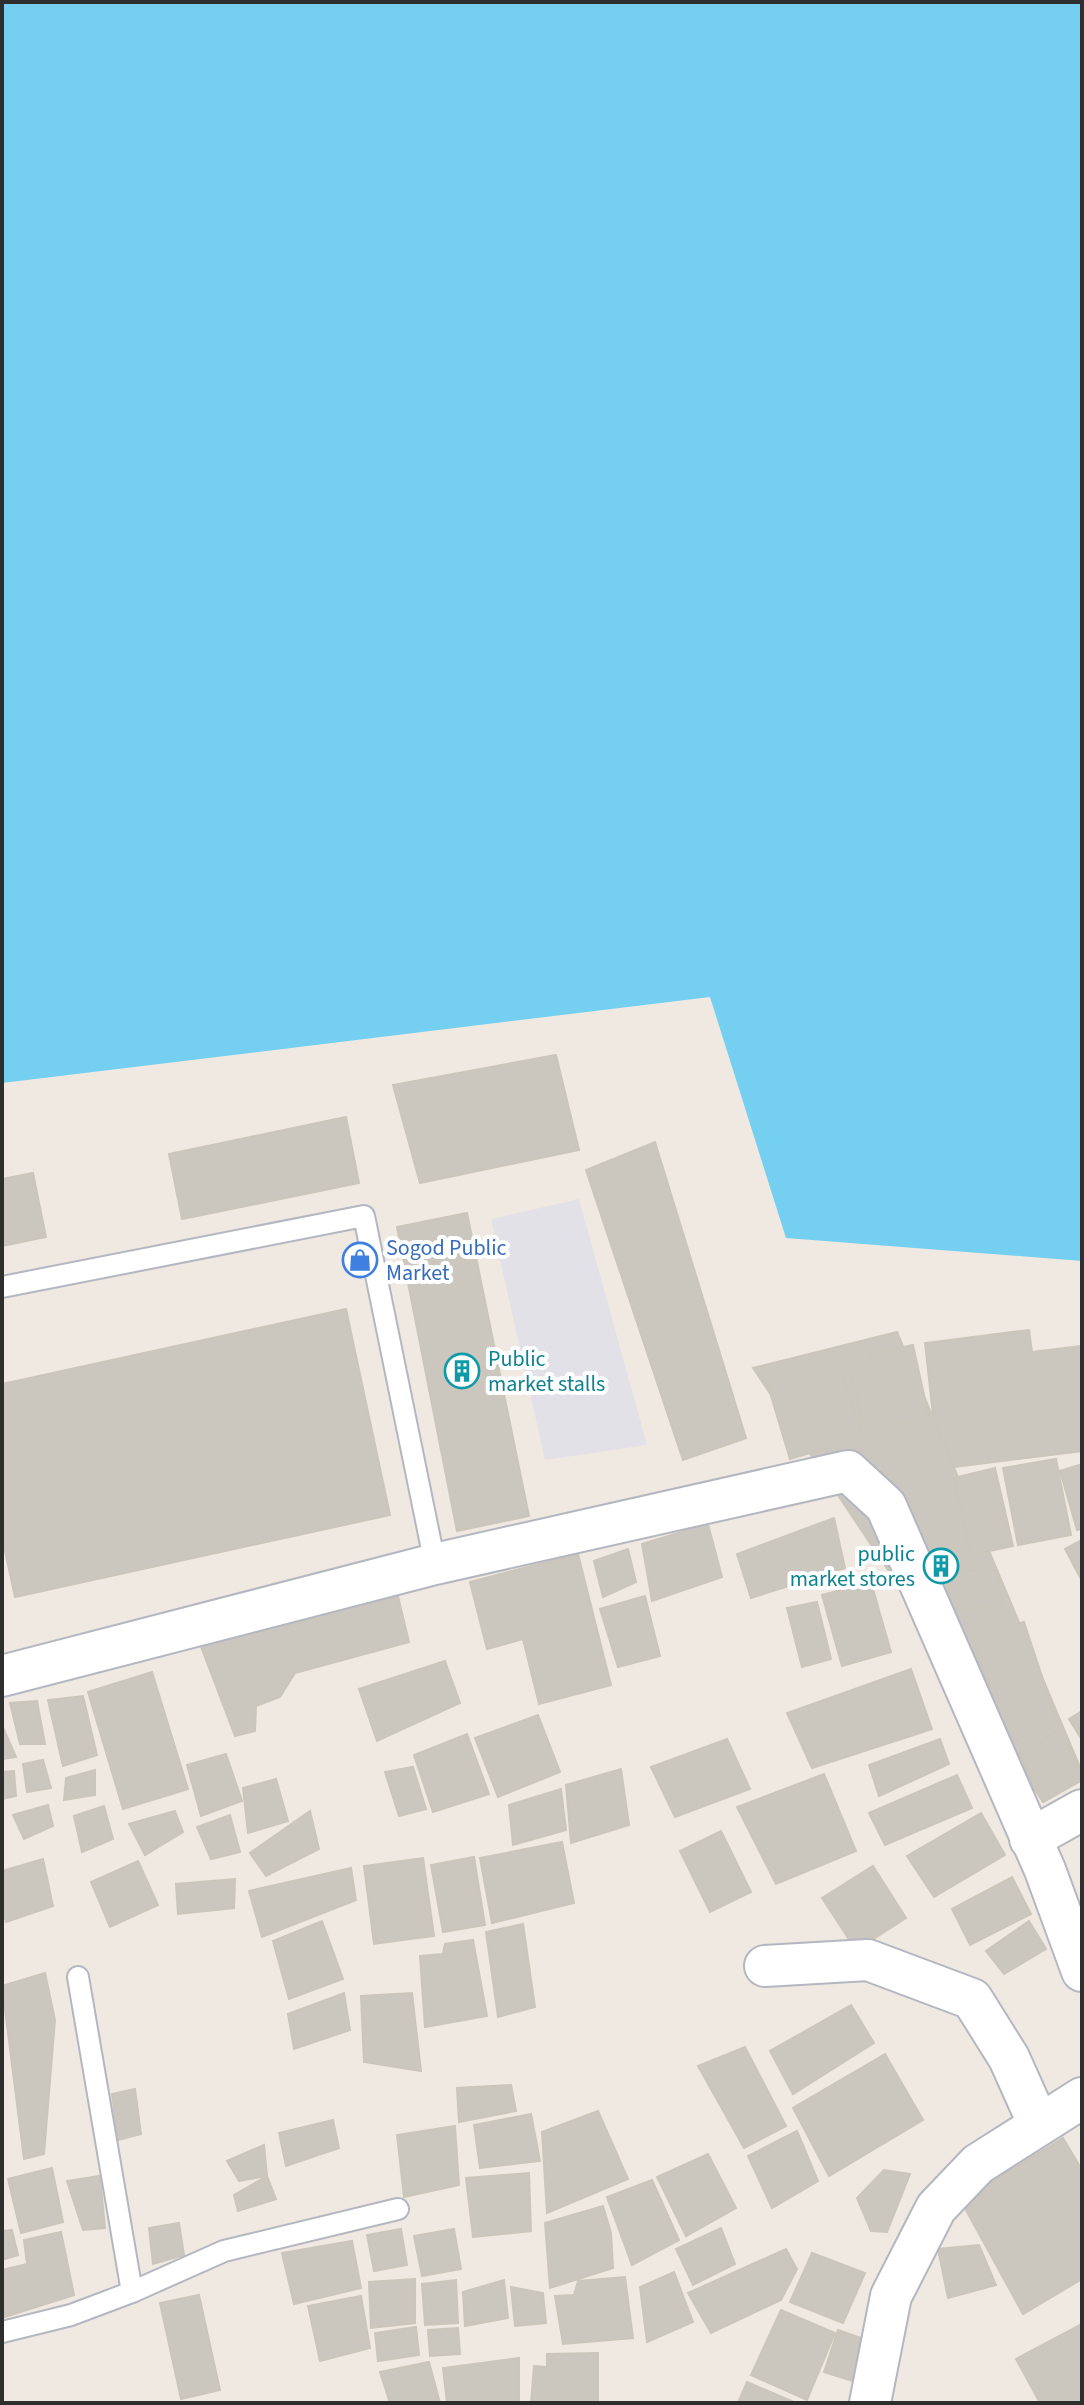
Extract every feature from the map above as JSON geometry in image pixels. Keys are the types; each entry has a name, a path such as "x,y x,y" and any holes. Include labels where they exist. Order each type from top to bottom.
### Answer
{"street":[{"path":"2,1674 435,1564 848,1471 886,1506 1045,1870 1082,1971"},
{"path":"1030,1839 1082,1810"},
{"path":"765,1966 868,1960 972,1999 1009,2058 1039,2125"},
{"path":"870,2403 891,2296 936,2208 978,2164 1082,2098"}],"lane":[{"path":"2,1287 364,1216 435,1564"},
{"path":"78,1977 132,2292"},
{"path":"2,2332 71,2315 224,2251 398,2209"}],"shaded area":[{"path":"579,1199 647,1445 545,1460 491,1219"}],"water":[{"path":"2,2 1082,2 1082,1261 786,1238 710,997 2,1083"}],"building":[{"path":"556,1055 579,1150 420,1183 393,1085"},
{"path":"346,1117 359,1183 182,1219 169,1154"},
{"path":"655,1142 746,1438 683,1460 586,1170"},
{"path":"33,1173 46,1237 2,1246 2,1179"},
{"name":"Public market stalls","path":"467,1213 529,1516 457,1531 397,1227"},
{"path":"346,1309 390,1515 15,1597 2,1537 2,1384"},
{"path":"1029,1330 1032,1352 1082,1346 1082,1451 939,1469 925,1343"},
{"name":"public market stores","path":"897,1332 1082,1772 1082,1780 1043,1802 753,1368"},
{"path":"913,1345 929,1418 865,1428 851,1378 874,1371 869,1354"},
{"path":"840,1364 863,1437 790,1459 768,1386"},
{"path":"1056,1459 1071,1535 1018,1545 1003,1468"},
{"path":"1082,1464 1082,1529 1077,1530 1060,1471"},
{"path":"995,1468 1013,1546 971,1555 954,1478"},
{"path":"834,1518 845,1568 751,1598 737,1554"},
{"path":"708,1524 722,1577 652,1601 642,1544"},
{"path":"1082,1540 1082,1581 1065,1549"},
{"path":"628,1549 636,1582 603,1597 594,1561"},
{"path":"578,1554 611,1685 539,1704 523,1639 487,1649 470,1582"},
{"path":"997,1570 1003,1605 950,1612 948,1571"},
{"path":"871,1582 891,1652 842,1666 822,1595"},
{"path":"398,1596 409,1642 295,1673 280,1697 256,1706 255,1731 235,1736 200,1644"},
{"path":"645,1596 660,1656 618,1667 600,1609"},
{"path":"817,1602 831,1659 802,1667 787,1608"},
{"path":"1024,1622 1057,1722 1006,1745 972,1635"},
{"path":"445,1661 460,1703 377,1741 359,1689"},
{"path":"911,1669 932,1729 812,1768 787,1713"},
{"path":"152,1672 188,1789 123,1809 88,1692"},
{"path":"83,1696 97,1755 63,1766 48,1700"},
{"path":"37,1701 45,1744 20,1744 10,1703"},
{"path":"1082,1711 1082,1740 1069,1719"},
{"path":"538,1715 560,1772 498,1797 475,1738"},
{"path":"2,1725 16,1757 2,1759"},
{"path":"1058,1729 1082,1774 1082,1780 1043,1802 1020,1755 1035,1748"},
{"path":"467,1734 489,1794 433,1812 414,1755"},
{"path":"727,1739 750,1789 675,1817 651,1767"},
{"path":"940,1739 949,1764 879,1796 869,1765"},
{"path":"226,1754 242,1801 201,1816 187,1765"},
{"path":"43,1760 51,1788 27,1792 23,1764"},
{"path":"413,1767 426,1809 399,1816 385,1772"},
{"path":"621,1769 629,1825 571,1843 566,1785"},
{"path":"95,1770 95,1795 64,1800 66,1778"},
{"path":"14,1771 16,1796 2,1799 2,1772"},
{"path":"824,1774 856,1851 776,1884 737,1807"},
{"path":"957,1775 972,1808 885,1845 869,1813"},
{"path":"276,1779 288,1821 248,1833 243,1788"},
{"path":"561,1789 566,1830 513,1845 509,1805"},
{"path":"48,1805 53,1826 24,1839 13,1815"},
{"path":"104,1806 113,1839 82,1852 74,1816"},
{"path":"175,1811 183,1832 145,1855 129,1824"},
{"path":"310,1811 319,1849 266,1876 250,1853"},
{"path":"981,1813 1005,1855 934,1897 907,1856"},
{"path":"230,1815 240,1852 211,1859 197,1827"},
{"path":"721,1831 751,1892 710,1912 680,1851"},
{"path":"562,1842 574,1903 492,1923 480,1858"},
{"path":"474,1857 485,1925 443,1932 431,1865"},
{"path":"423,1858 434,1936 374,1944 364,1866"},
{"path":"43,1859 53,1906 6,1922 2,1909 2,1871"},
{"path":"138,1861 158,1905 110,1927 91,1882"},
{"path":"873,1866 906,1918 856,1950 822,1898"},
{"path":"351,1868 356,1900 262,1937 249,1891"},
{"path":"1012,1877 1031,1914 970,1945 952,1909"},
{"path":"235,1879 234,1908 178,1914 176,1884"},
{"path":"322,1921 343,1979 289,1999 273,1941"},
{"path":"1029,1921 1046,1949 1004,1974 986,1951"},
{"path":"523,1924 535,2007 498,2017 486,1932"},
{"path":"473,1940 487,2016 425,2027 420,1956 443,1954 445,1944"},
{"path":"45,1973 55,2020 44,2154 24,2159 2,1986"},
{"path":"344,1993 350,2030 294,2049 288,2014"},
{"path":"412,1993 421,2071 364,2062 361,1996"},
{"path":"851,2005 874,2043 793,2094 770,2051"},
{"path":"745,2047 786,2126 744,2148 698,2066"},
{"path":"885,2054 923,2120 829,2176 793,2108"},
{"path":"511,2085 516,2111 459,2122 457,2088"},
{"path":"135,2089 141,2134 118,2140 112,2094"},
{"path":"598,2111 628,2179 547,2213 542,2132"},
{"path":"531,2114 540,2161 480,2168 474,2125"},
{"path":"333,2120 339,2148 286,2166 279,2133"},
{"path":"455,2126 459,2185 404,2197 397,2135"},
{"path":"797,2131 818,2181 772,2208 748,2156"},
{"path":"1063,2138 1082,2170 1082,2279 1023,2314 961,2201"},
{"path":"264,2145 267,2176 239,2181 227,2161"},
{"path":"708,2154 736,2208 686,2236 657,2177"},
{"path":"52,2168 63,2222 21,2233 8,2179"},
{"path":"884,2170 910,2174 887,2232 871,2231 857,2198"},
{"path":"529,2173 531,2231 473,2237 466,2178"},
{"path":"100,2176 105,2228 83,2230 67,2181"},
{"path":"267,2176 276,2199 238,2211 234,2195"},
{"path":"652,2180 679,2240 632,2265 607,2197"},
{"path":"603,2206 611,2233 613,2268 550,2288 545,2223"},
{"path":"179,2223 184,2255 153,2264 149,2228"},
{"path":"721,2228 735,2264 693,2285 676,2249"},
{"path":"401,2229 407,2265 374,2271 367,2235"},
{"path":"454,2229 461,2269 422,2276 414,2236"},
{"path":"12,2230 18,2255 2,2260 2,2231"},
{"path":"61,2232 74,2295 2,2318 2,2270 27,2264 24,2240"},
{"path":"352,2241 361,2288 294,2304 282,2253"},
{"path":"979,2245 996,2285 948,2298 938,2249"},
{"path":"786,2249 797,2269 781,2300 711,2333 688,2293"},
{"path":"812,2253 865,2273 843,2323 790,2302"},
{"path":"674,2272 693,2322 647,2342 640,2287"},
{"path":"625,2277 633,2338 563,2344 555,2296 574,2295 578,2281"},
{"path":"415,2279 415,2323 371,2328 369,2282"},
{"path":"456,2280 458,2323 425,2325 422,2284"},
{"path":"504,2280 508,2318 465,2326 463,2292"},
{"path":"511,2287 543,2293 546,2323 515,2326"},
{"path":"199,2295 220,2390 181,2399 160,2303"},
{"path":"361,2296 370,2348 320,2361 308,2306"},
{"path":"781,2310 835,2333 807,2400 751,2375"},
{"path":"1082,2324 1082,2403 1040,2403 1016,2359"},
{"path":"416,2327 419,2355 378,2361 375,2333"},
{"path":"458,2328 460,2354 430,2356 428,2330"},
{"path":"838,2330 867,2340 853,2381 824,2372"},
{"path":"598,2353 598,2403 531,2403 534,2366 547,2367 547,2354"},
{"path":"519,2358 519,2403 447,2403 443,2368"},
{"path":"429,2362 440,2403 390,2403 380,2372"},
{"path":"747,2382 796,2403 738,2403"}],"place":[{"name":"Sogod Public Market","path":"360,1260"},
{"name":"Public market stalls","path":"462,1371"},
{"name":"public market stores","path":"941,1566"}]}
